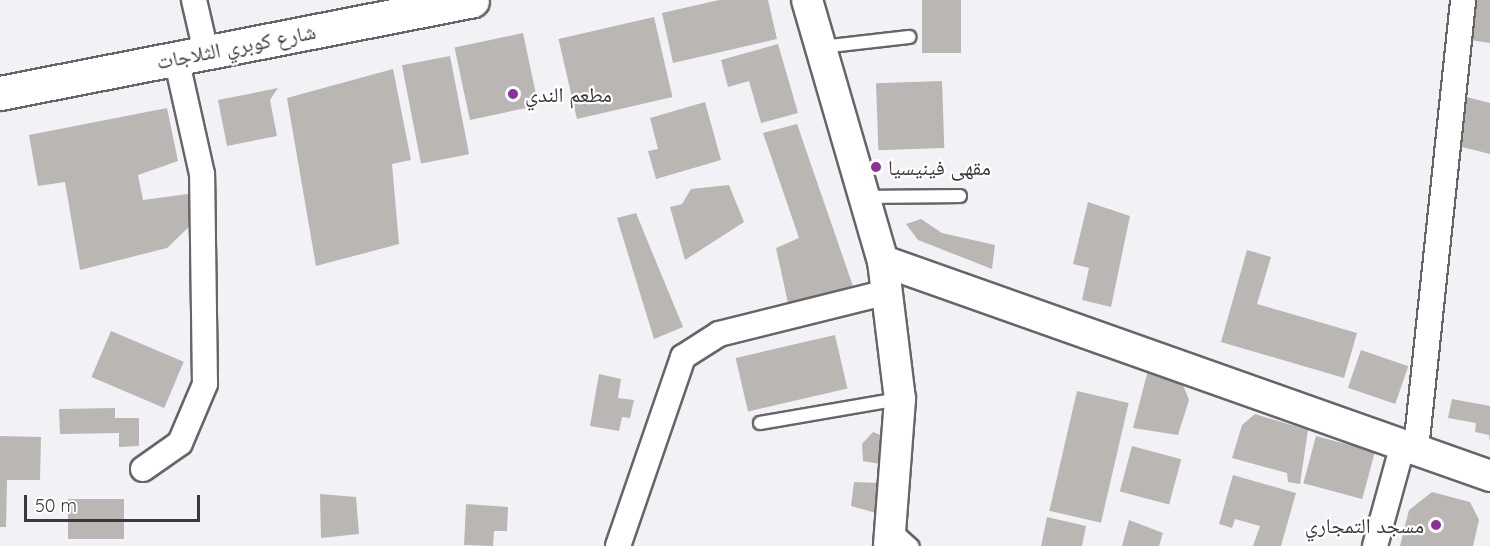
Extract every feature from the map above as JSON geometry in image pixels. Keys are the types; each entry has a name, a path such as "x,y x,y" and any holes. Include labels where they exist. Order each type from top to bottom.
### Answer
{"main road":[{"name":"شارع كوبري الثلاجات","path":"0,93 472,0"}],"street":[{"path":"143,469 180,443 205,384 202,174 191,55 194,0"},
{"path":"807,0 883,261 900,399 898,540"},
{"path":"1376,546 1409,447 1463,0"},
{"path":"883,261 1490,476"},
{"path":"618,546 683,357 719,334 888,292"}],"lane":[{"path":"821,47 909,38"},
{"path":"865,197 960,196"},
{"path":"760,423 900,399"}],"building":[{"path":"719,0 768,0 777,39 673,63 662,13"},
{"path":"922,0 961,0 961,53 922,53"},
{"path":"1475,0 1490,0 1490,43 1470,40"},
{"path":"654,17 672,97 577,119 559,39"},
{"path":"523,33 538,105 470,120 455,48"},
{"path":"778,44 798,113 761,123 749,81 728,87 721,60"},
{"path":"450,56 469,154 421,164 402,65"},
{"path":"393,69 411,160 392,164 399,244 316,266 287,98"},
{"path":"942,81 944,148 878,150 876,83"},
{"path":"278,88 270,100 277,136 227,146 218,100"},
{"path":"1463,96 1490,103 1490,154 1450,144"},
{"path":"705,102 721,160 656,179 648,151 658,149 650,118"},
{"path":"167,108 178,161 138,175 143,200 188,194 194,222 167,248 80,270 65,182 38,186 29,135"},
{"path":"797,124 855,292 789,308 776,248 799,238 763,133"},
{"path":"729,185 744,222 685,260 670,207 682,204 691,189"},
{"path":"1088,202 1130,216 1111,307 1082,300 1089,268 1073,264"},
{"path":"636,213 683,327 654,339 617,218"},
{"path":"921,219 942,233 995,245 992,269 918,240 906,224"},
{"path":"1247,250 1271,257 1257,304 1357,333 1344,378 1221,342"},
{"path":"111,331 184,362 164,408 91,377"},
{"path":"835,335 847,389 748,412 736,358"},
{"path":"1361,350 1408,366 1395,404 1348,388"},
{"path":"1148,370 1180,377 1189,400 1178,435 1133,428"},
{"path":"599,374 621,379 618,398 634,400 630,418 622,417 619,431 590,426"},
{"path":"1077,391 1129,403 1101,523 1049,511"},
{"path":"1452,399 1490,406 1490,442 1489,435 1475,432 1476,423 1448,418"},
{"path":"115,408 115,418 139,418 139,446 119,447 119,433 60,434 59,409"},
{"path":"1255,414 1308,430 1300,484 1288,482 1287,473 1232,458 1242,425"},
{"path":"873,432 881,435 880,464 863,461 862,444"},
{"path":"0,436 41,437 40,480 7,480 6,527 0,527"},
{"path":"1316,436 1375,452 1362,499 1303,483"},
{"path":"1132,446 1181,459 1169,505 1120,491"},
{"path":"1233,475 1296,493 1281,546 1253,546 1260,526 1235,519 1232,528 1219,524"},
{"path":"854,482 879,483 876,513 851,506"},
{"path":"1432,492 1470,502 1479,520 1473,546 1400,546 1409,510"},
{"path":"320,494 356,497 359,534 321,538"},
{"path":"68,499 124,499 124,539 68,539"},
{"path":"466,504 508,507 507,531 494,531 493,546 464,545"},
{"path":"1047,517 1086,526 1082,546 1041,546"},
{"path":"1129,520 1163,533 1159,546 1122,546"}],"place":[{"name":"مطعم الندي","path":"513,94"},
{"name":"مقهى فينيسيا","path":"876,167"},
{"name":"مسجد التمجاري","path":"1436,525"}]}
